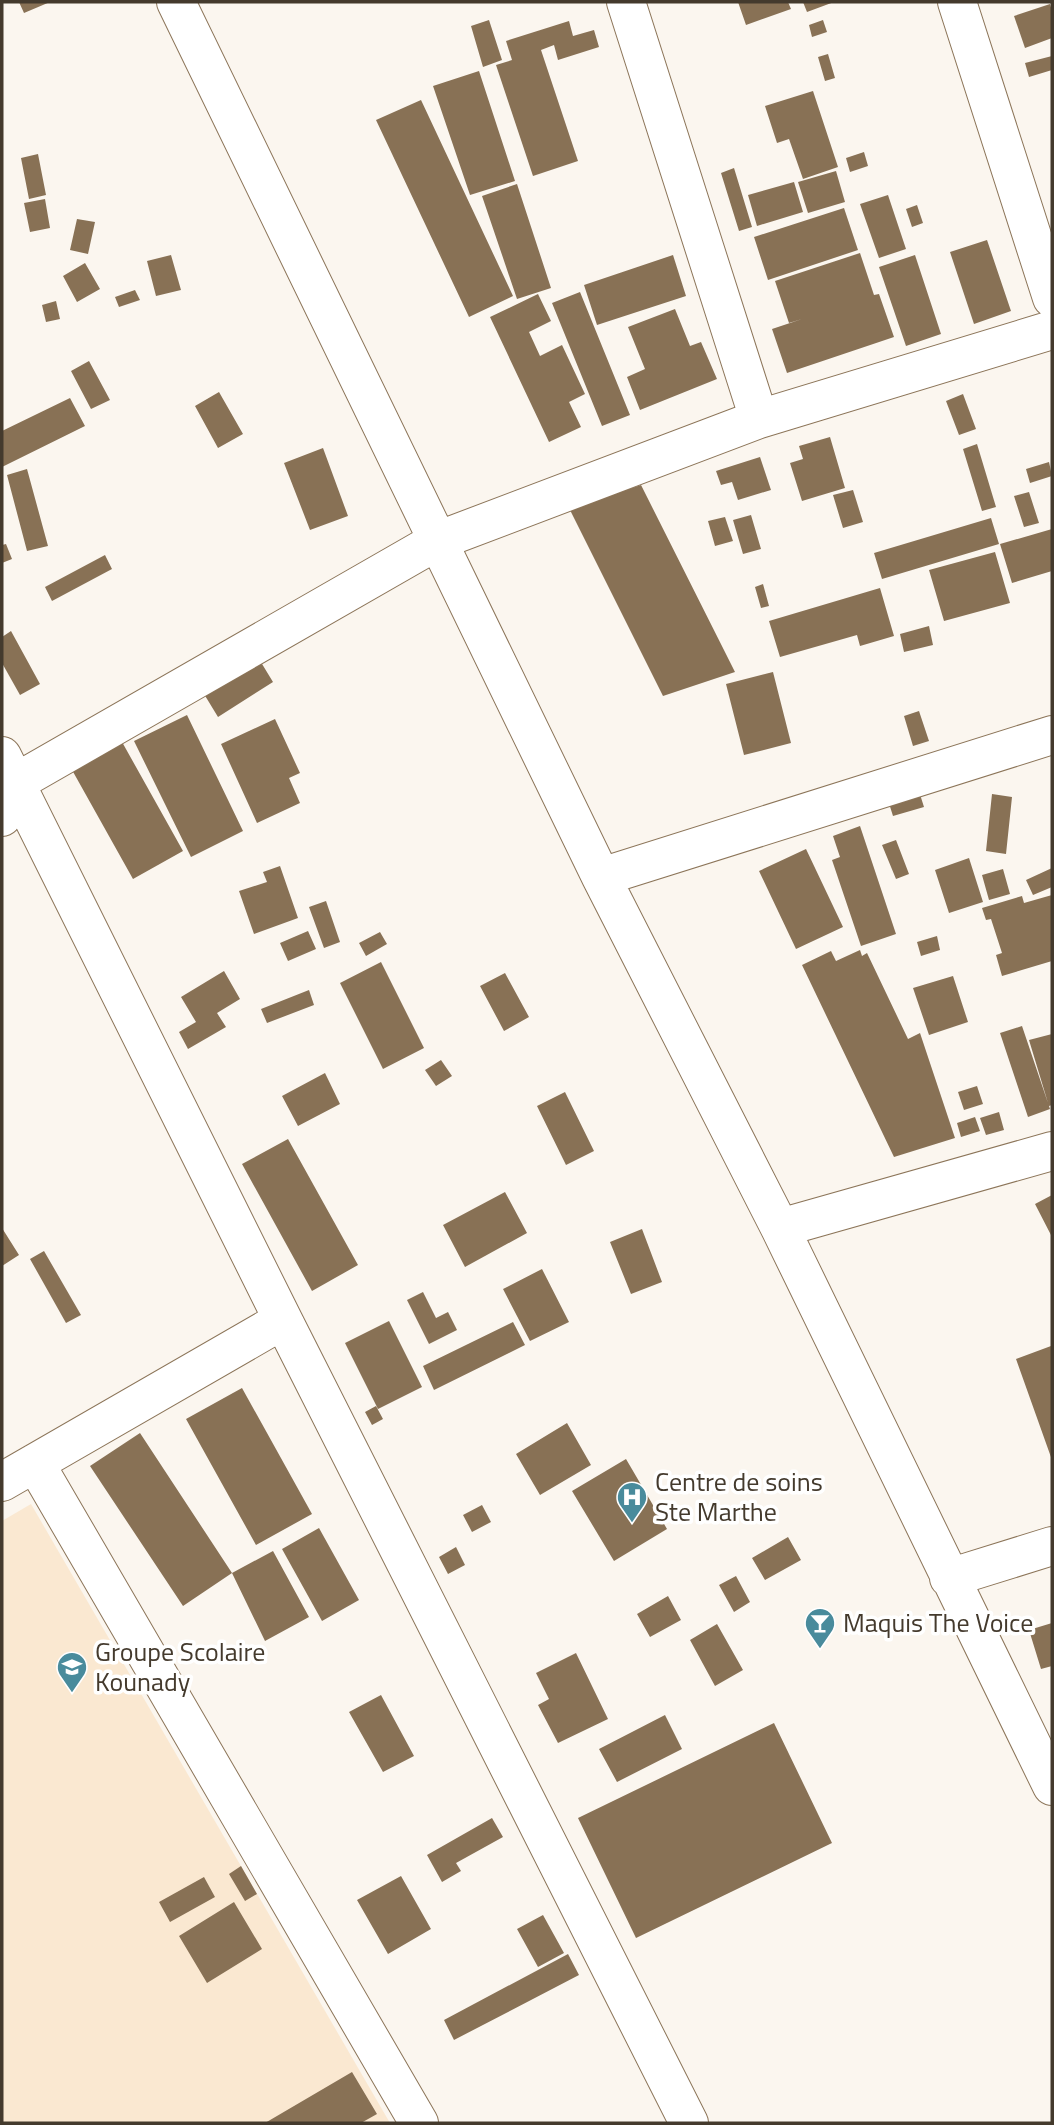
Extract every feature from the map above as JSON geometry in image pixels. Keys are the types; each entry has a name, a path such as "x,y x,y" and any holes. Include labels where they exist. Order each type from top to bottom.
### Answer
{"street":[{"path":"176,2 601,877 780,1228 1052,1786"},
{"path":"626,2 759,419"},
{"path":"957,2 1052,298"},
{"path":"690,2123 283,1320 6,785 437,541 759,419 1052,330"},
{"path":"601,877 1052,735"},
{"path":"780,1228 1052,1151"},
{"path":"2,1482 283,1320"},
{"path":"35,1463 419,2123"},
{"path":"949,1578 1052,1546"}],"shaded area":[{"name":"Groupe Scolaire Kounady","path":"31,1504 390,2123 2,2123 2,1521"}],"building":[{"path":"19,2 50,2 24,13"},
{"path":"738,2 788,2 791,9 746,25"},
{"path":"803,2 834,2 807,12"},
{"path":"1050,4 1052,38 1025,48 1014,16"},
{"path":"489,20 502,60 483,67 471,26"},
{"path":"823,20 827,32 812,37 809,25"},
{"path":"569,21 573,36 594,30 599,47 558,60 554,45 541,50 578,161 533,176 496,65 512,60 506,41"},
{"path":"828,54 835,78 825,81 818,57"},
{"path":"1052,56 1052,70 1029,77 1025,63"},
{"path":"479,71 515,181 470,195 433,86"},
{"path":"813,91 838,167 803,179 789,139 777,143 765,106"},
{"path":"421,100 513,296 469,317 376,120"},
{"path":"864,152 868,166 850,172 846,158"},
{"path":"38,154 46,195 29,199 21,158"},
{"path":"734,168 752,227 739,231 721,173"},
{"path":"836,171 845,202 808,213 798,182"},
{"path":"794,182 803,212 757,226 748,195"},
{"path":"517,184 551,288 517,299 482,196"},
{"path":"888,195 906,249 879,258 860,204"},
{"path":"45,199 50,228 30,232 24,203"},
{"path":"917,205 923,223 912,227 906,209"},
{"path":"844,208 858,250 768,280 754,237"},
{"path":"77,219 95,222 88,254 70,250"},
{"path":"987,240 1011,311 974,324 950,252"},
{"path":"860,253 874,295 879,294 894,337 787,373 772,329 802,319 789,323 775,281"},
{"path":"171,255 181,290 156,296 147,261"},
{"path":"673,255 686,296 597,325 584,285"},
{"path":"915,255 941,334 906,346 879,267"},
{"path":"85,263 100,289 77,302 63,276"},
{"path":"135,290 140,300 119,307 115,297"},
{"path":"580,292 630,415 602,426 552,303"},
{"path":"538,294 551,321 529,332 540,356 562,345 585,394 569,402 581,427 549,442 490,317"},
{"path":"56,301 60,319 46,322 42,305"},
{"path":"675,309 690,346 701,342 717,379 640,410 627,377 645,369 628,327"},
{"path":"89,361 110,400 91,409 71,371"},
{"path":"219,392 243,434 218,448 195,406"},
{"path":"963,394 976,429 959,435 946,401"},
{"path":"70,398 85,426 2,467 2,431"},
{"path":"830,437 845,488 802,501 790,463 803,459 799,446"},
{"path":"977,444 996,507 982,511 963,449"},
{"path":"323,448 348,516 310,530 284,463"},
{"path":"760,457 771,490 738,500 732,482 721,485 716,471"},
{"path":"1049,462 1052,476 1030,483 1026,469"},
{"path":"27,469 48,546 27,551 7,475"},
{"path":"641,485 735,672 663,696 569,508"},
{"path":"853,490 863,522 843,528 833,495"},
{"path":"1029,492 1039,523 1024,527 1014,496"},
{"path":"751,515 761,549 743,554 733,520"},
{"path":"725,517 733,541 715,546 708,521"},
{"path":"991,518 999,544 882,579 874,553"},
{"path":"1052,529 1052,571 1012,583 1000,544"},
{"path":"6,544 12,559 2,563 2,545"},
{"path":"995,552 1010,603 944,621 929,570"},
{"path":"105,555 112,569 52,601 45,587"},
{"path":"763,584 769,606 761,608 755,587"},
{"path":"880,588 894,636 860,646 857,635 780,657 769,621"},
{"path":"929,626 933,645 904,652 900,634"},
{"path":"11,631 40,684 20,695 2,663 2,637"},
{"path":"259,659 273,682 218,717 204,694"},
{"path":"773,672 791,743 744,755 726,684"},
{"path":"919,711 929,741 913,746 904,716"},
{"path":"187,715 243,831 191,857 134,741"},
{"path":"275,719 300,773 289,778 300,803 257,823 221,744"},
{"path":"117,733 183,851 133,879 67,761"},
{"path":"917,785 924,807 893,816 886,794"},
{"path":"992,794 1012,797 1006,854 986,851"},
{"path":"860,826 896,934 861,946 832,860 840,857 833,836"},
{"path":"896,840 909,874 896,879 882,845"},
{"path":"806,849 843,927 796,949 759,871"},
{"path":"969,858 983,902 949,913 935,870"},
{"path":"280,866 298,918 254,934 239,891 267,882 263,872"},
{"path":"1052,868 1052,887 1033,895 1026,880"},
{"path":"1003,869 1010,894 989,900 982,875"},
{"path":"1052,895 1052,961 1002,976 996,955 1002,953 991,919 986,920 982,908 1022,896 1024,903"},
{"path":"326,901 340,942 324,948 309,907"},
{"path":"308,931 316,949 288,961 280,943"},
{"path":"380,932 387,944 366,956 359,943"},
{"path":"937,936 940,950 921,956 917,942"},
{"path":"860,950 862,956 867,953 908,1039 920,1033 955,1138 894,1157 802,965 831,951 836,961"},
{"path":"381,962 424,1048 383,1069 340,983"},
{"path":"224,971 240,999 217,1013 226,1027 188,1049 179,1032 196,1022 181,997"},
{"path":"505,973 529,1017 504,1031 480,986"},
{"path":"953,976 968,1022 929,1035 913,988"},
{"path":"309,990 314,1005 267,1023 261,1009"},
{"path":"1022,1026 1048,1103 1029,1040 1052,1034 1052,1105 1049,1106 1050,1109 1028,1117 1000,1033"},
{"path":"441,1060 452,1076 436,1086 425,1070"},
{"path":"325,1073 340,1104 298,1126 282,1096"},
{"path":"977,1086 983,1104 964,1110 958,1092"},
{"path":"565,1092 594,1151 566,1165 537,1106"},
{"path":"999,1112 1004,1130 986,1135 980,1118"},
{"path":"975,1117 980,1131 961,1137 957,1123"},
{"path":"288,1139 358,1265 312,1291 242,1164"},
{"path":"505,1192 527,1233 465,1267 443,1225"},
{"path":"1052,1195 1052,1237 1035,1204"},
{"path":"2,1228 19,1255 2,1266"},
{"path":"642,1229 662,1282 631,1294 610,1242"},
{"path":"44,1251 81,1315 66,1323 30,1259"},
{"path":"542,1269 569,1322 530,1341 503,1289"},
{"path":"423,1292 436,1318 448,1312 457,1330 429,1344 407,1300"},
{"path":"389,1321 422,1387 378,1409 345,1343"},
{"path":"513,1322 525,1345 434,1390 423,1366"},
{"path":"1051,1346 1052,1349 1052,1460 1016,1359"},
{"path":"242,1388 312,1514 256,1545 186,1419"},
{"path":"376,1406 383,1419 372,1425 365,1412"},
{"path":"567,1423 591,1465 540,1495 516,1454"},
{"path":"140,1433 232,1573 183,1606 90,1466"},
{"path":"626,1459 667,1529 614,1561 572,1491"},
{"path":"482,1505 491,1522 472,1532 463,1515"},
{"path":"319,1528 359,1600 322,1621 282,1549"},
{"path":"788,1537 801,1560 765,1580 752,1558"},
{"path":"456,1547 465,1565 448,1574 439,1557"},
{"path":"273,1551 309,1617 265,1641 232,1573"},
{"path":"736,1576 750,1602 734,1612 719,1585"},
{"path":"668,1596 681,1620 650,1637 637,1614"},
{"path":"1052,1623 1052,1666 1041,1669 1029,1630"},
{"path":"717,1624 743,1670 715,1686 690,1640"},
{"path":"576,1653 608,1719 558,1743 538,1705 549,1699 536,1673"},
{"path":"381,1695 414,1756 383,1772 349,1712"},
{"path":"665,1715 682,1749 617,1782 599,1749"},
{"path":"774,1723 832,1843 636,1938 578,1818"},
{"path":"492,1818 503,1837 456,1863 461,1871 442,1882 427,1855"},
{"path":"241,1866 257,1894 245,1901 229,1874"},
{"path":"401,1876 431,1929 388,1954 357,1900"},
{"path":"204,1877 215,1897 170,1922 159,1902"},
{"path":"234,1902 262,1949 207,1983 179,1936"},
{"path":"543,1915 564,1953 538,1967 517,1929"},
{"path":"568,1954 579,1975 454,2040 444,2020"},
{"path":"352,2072 377,2114 361,2123 265,2123"}],"place":[{"name":"Centre de soins Ste Marthe","path":"632,1524"},
{"name":"Maquis The Voice","path":"820,1650"},
{"name":"Groupe Scolaire Kounady","path":"72,1694"}]}
